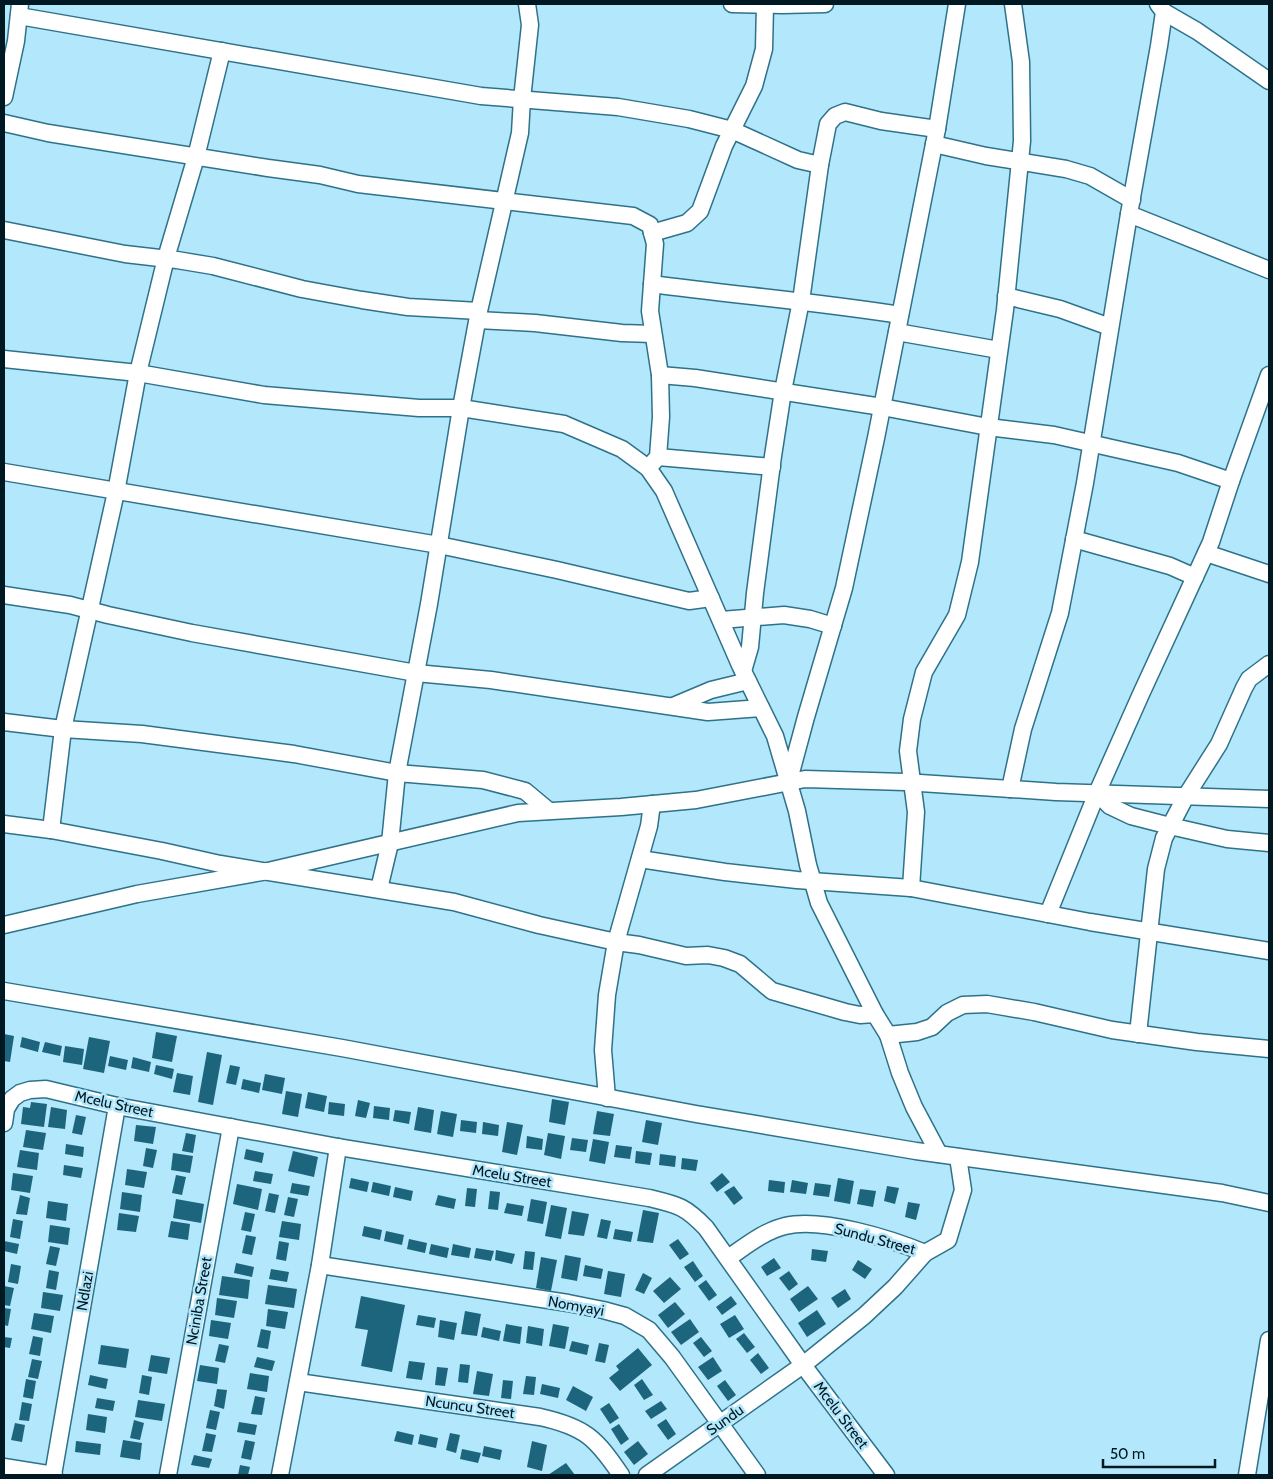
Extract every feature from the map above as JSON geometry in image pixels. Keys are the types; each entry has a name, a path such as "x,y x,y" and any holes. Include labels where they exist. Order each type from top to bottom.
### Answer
{"street":[{"path":"379,890 390,843 397,773 439,545 461,408 479,316 520,132 530,25 527,4"},
{"path":"732,4 825,4"},
{"path":"652,233 687,223 700,211 724,146 754,86 764,49 765,4"},
{"path":"788,782 844,588 935,137 957,4"},
{"path":"911,888 916,812 908,751 912,719 924,672 957,615 970,562 1006,296 1022,141 1021,62 1012,4"},
{"path":"1161,8 1269,81"},
{"path":"1010,789 1023,729 1060,612 1160,46 1161,8"},
{"path":"4,97 7,66 16,41 19,10 222,51 481,96 618,107 689,119 732,130 798,160 820,165"},
{"path":"51,830 62,730 116,492 138,373 166,258 196,156 222,51"},
{"path":"745,676 783,392 801,301 820,165 828,124 835,116 845,112 935,137 986,156 1020,160 1090,176 1131,207 1269,270"},
{"path":"4,123 48,133 320,175 358,184 632,216 650,225 655,244 650,311 660,374 661,417 653,462 745,676 775,736 797,811 808,865 819,903 875,1014 888,1035 900,1073 914,1107 940,1154"},
{"path":"4,230 125,254 166,258 213,266 302,289 362,300 535,323 622,333 653,334"},
{"path":"652,284 840,305 900,315"},
{"path":"1006,296 1060,309 1110,327"},
{"path":"897,332 999,350"},
{"path":"4,359 138,373 264,395 419,408 461,408 564,424 653,462 772,467"},
{"path":"660,374 882,407 988,427 1054,435 1178,463 1231,481"},
{"path":"1048,914 1140,694 1211,542 1269,375"},
{"path":"4,472 439,545 689,601 711,598"},
{"path":"1074,539 1170,566 1195,577"},
{"path":"1206,553 1269,574"},
{"path":"4,595 70,605 192,633 416,673 491,680 708,712 761,708"},
{"path":"721,620 784,615 810,619 833,626"},
{"path":"1138,1034 1156,869 1164,838 1186,796 1219,744 1244,688 1250,679 1269,664"},
{"path":"673,706 745,676"},
{"path":"4,722 62,730 142,734 294,754 397,773 483,780 525,791 549,811"},
{"path":"4,925 137,894 268,871 518,813 696,800 805,779 1269,799"},
{"path":"1097,793 1110,806 1132,816 1227,839 1269,843"},
{"path":"607,1098 603,1050 607,995 616,942 649,826 652,804"},
{"path":"4,824 51,830 220,864 454,902 539,925 616,942 639,945 686,956 708,955 724,958 740,964 772,991 845,1012 875,1014"},
{"path":"640,859 725,872 911,888 1048,914 1269,951"},
{"path":"4,991 342,1048 696,1114 958,1157 1222,1193 1269,1203"},
{"path":"888,1035 917,1032 932,1027 947,1013 963,1005 986,1004 1034,1012 1112,1030 1197,1042 1269,1048"},
{"name":"Mcelu Street","path":"4,1123 6,1109 12,1099 30,1090 46,1089 117,1106 338,1147 649,1198 679,1205 693,1214 706,1228 803,1365 886,1475"},
{"name":"Ndlazi","path":"53,1475 117,1106"},
{"name":"Nciniba Street","path":"168,1475 231,1127"},
{"path":"280,1475 320,1265 338,1147"},
{"path":"925,1253 948,1240 963,1190 958,1157"},
{"name":"Sundu Street","path":"728,1258 766,1233 786,1226 805,1224 831,1226 866,1234 903,1244 925,1253 895,1287 864,1316 803,1365"},
{"name":"Nomyayi","path":"320,1265 568,1303 624,1316 649,1330 672,1357 757,1475"},
{"path":"1248,1475 1269,1340"},
{"name":"Sundu","path":"647,1475 803,1365"},
{"name":"Ncuncu Street","path":"298,1382 555,1420 584,1432 595,1441 607,1454 621,1475"},
{"path":"4,1467 53,1475"}],"building":[{"path":"156,1032 177,1036 172,1062 152,1058"},
{"path":"4,1034 14,1036 10,1062 4,1061"},
{"path":"22,1037 40,1042 38,1052 20,1047"},
{"path":"89,1037 110,1041 104,1073 83,1069"},
{"path":"45,1042 62,1046 60,1056 42,1052"},
{"path":"65,1046 84,1049 82,1065 63,1062"},
{"path":"207,1052 222,1055 213,1105 198,1102"},
{"path":"110,1056 128,1060 126,1070 108,1066"},
{"path":"133,1057 151,1062 149,1072 131,1068"},
{"path":"156,1065 174,1069 172,1079 154,1074"},
{"path":"230,1065 240,1067 236,1085 226,1083"},
{"path":"177,1073 193,1076 190,1095 173,1092"},
{"path":"265,1074 285,1078 282,1094 262,1090"},
{"path":"243,1079 261,1083 259,1093 241,1089"},
{"path":"286,1091 302,1094 298,1117 282,1114"},
{"path":"308,1092 327,1096 324,1112 305,1108"},
{"path":"552,1099 569,1102 565,1125 549,1122"},
{"path":"358,1100 370,1103 366,1118 355,1116"},
{"path":"31,1102 47,1104 44,1127 21,1124 23,1107 30,1108"},
{"path":"329,1102 345,1104 344,1116 328,1114"},
{"path":"374,1106 390,1108 389,1120 373,1118"},
{"path":"51,1107 67,1110 65,1129 48,1127"},
{"path":"418,1107 434,1110 431,1133 414,1130"},
{"path":"395,1110 411,1112 409,1124 393,1121"},
{"path":"441,1111 457,1114 453,1137 437,1134"},
{"path":"597,1111 614,1114 610,1136 593,1134"},
{"path":"76,1115 86,1117 82,1135 72,1133"},
{"path":"461,1120 477,1122 476,1133 460,1131"},
{"path":"646,1120 662,1123 658,1145 642,1142"},
{"path":"483,1122 499,1125 498,1136 482,1134"},
{"path":"507,1122 523,1125 517,1155 502,1152"},
{"path":"136,1125 156,1127 153,1144 134,1141"},
{"path":"26,1130 46,1133 43,1150 23,1147"},
{"path":"186,1133 196,1135 193,1153 182,1151"},
{"path":"548,1133 565,1136 561,1159 544,1155"},
{"path":"527,1136 543,1139 542,1150 526,1148"},
{"path":"572,1138 588,1140 586,1152 570,1150"},
{"path":"593,1139 609,1142 605,1164 589,1161"},
{"path":"66,1144 84,1147 83,1157 65,1154"},
{"path":"616,1145 632,1147 630,1159 614,1157"},
{"path":"146,1148 157,1150 153,1168 143,1166"},
{"path":"246,1149 264,1153 262,1163 244,1159"},
{"path":"20,1150 39,1153 37,1170 17,1167"},
{"path":"293,1151 318,1157 314,1177 288,1171"},
{"path":"636,1151 652,1153 650,1165 635,1163"},
{"path":"173,1153 193,1156 190,1173 171,1170"},
{"path":"660,1154 676,1156 675,1167 659,1165"},
{"path":"682,1158 698,1160 696,1171 681,1169"},
{"path":"64,1165 83,1168 81,1178 63,1175"},
{"path":"127,1169 147,1172 144,1188 125,1185"},
{"path":"255,1171 273,1174 271,1184 253,1181"},
{"path":"13,1173 33,1176 30,1193 11,1190"},
{"path":"722,1173 730,1182 717,1192 710,1183"},
{"path":"176,1175 186,1177 182,1195 172,1193"},
{"path":"351,1178 369,1182 367,1192 349,1188"},
{"path":"838,1178 854,1181 850,1204 834,1201"},
{"path":"769,1180 785,1182 784,1193 768,1191"},
{"path":"792,1180 808,1183 806,1194 790,1192"},
{"path":"373,1182 391,1186 389,1196 371,1192"},
{"path":"292,1183 310,1186 308,1196 290,1193"},
{"path":"815,1183 831,1185 829,1197 813,1195"},
{"path":"237,1184 262,1189 258,1210 233,1204"},
{"path":"734,1186 743,1198 734,1205 724,1192"},
{"path":"887,1186 899,1188 895,1204 884,1201"},
{"path":"395,1187 413,1191 411,1201 393,1197"},
{"path":"467,1188 477,1189 475,1207 465,1206"},
{"path":"860,1189 876,1191 873,1207 857,1204"},
{"path":"490,1191 500,1192 498,1210 488,1209"},
{"path":"122,1192 142,1195 140,1212 120,1209"},
{"path":"269,1193 279,1195 275,1213 265,1211"},
{"path":"20,1195 30,1198 27,1215 16,1214"},
{"path":"438,1195 456,1199 454,1209 435,1205"},
{"path":"288,1197 298,1199 294,1217 284,1215"},
{"path":"176,1199 204,1204 201,1223 173,1218"},
{"path":"531,1199 547,1202 543,1224 527,1221"},
{"path":"48,1201 68,1204 66,1221 46,1218"},
{"path":"908,1202 920,1204 916,1220 905,1217"},
{"path":"507,1203 524,1206 522,1216 504,1213"},
{"path":"551,1205 567,1208 561,1239 545,1236"},
{"path":"643,1210 659,1213 653,1243 637,1241"},
{"path":"572,1211 589,1214 584,1236 568,1234"},
{"path":"245,1212 255,1214 251,1232 241,1230"},
{"path":"119,1213 139,1216 136,1232 117,1230"},
{"path":"13,1219 23,1221 20,1239 10,1237"},
{"path":"601,1219 611,1221 607,1239 597,1237"},
{"path":"171,1221 190,1224 188,1240 168,1237"},
{"path":"282,1221 301,1224 299,1240 279,1237"},
{"path":"50,1225 70,1228 68,1245 48,1242"},
{"path":"364,1226 382,1230 380,1240 362,1236"},
{"path":"615,1229 633,1232 631,1242 613,1239"},
{"path":"386,1231 404,1235 402,1245 384,1241"},
{"path":"246,1235 256,1237 252,1255 242,1253"},
{"path":"409,1239 427,1243 425,1253 407,1249"},
{"path":"678,1239 689,1254 680,1260 669,1245"},
{"path":"4,1241 19,1244 17,1254 4,1251"},
{"path":"279,1241 289,1243 286,1261 276,1259"},
{"path":"431,1244 449,1248 447,1258 429,1254"},
{"path":"453,1244 471,1248 469,1258 451,1255"},
{"path":"50,1246 60,1248 56,1266 46,1264"},
{"path":"476,1248 494,1251 491,1261 474,1258"},
{"path":"812,1249 828,1251 826,1262 811,1260"},
{"path":"496,1250 515,1254 512,1264 495,1260"},
{"path":"525,1251 535,1252 533,1270 523,1269"},
{"path":"565,1255 581,1258 577,1281 561,1278"},
{"path":"541,1257 557,1260 551,1291 536,1288"},
{"path":"774,1258 781,1268 767,1276 761,1267"},
{"path":"858,1260 872,1269 865,1279 852,1270"},
{"path":"693,1261 703,1276 695,1282 684,1267"},
{"path":"236,1263 254,1267 252,1277 234,1273"},
{"path":"11,1264 21,1266 18,1284 8,1282"},
{"path":"585,1265 603,1269 601,1279 583,1276"},
{"path":"271,1269 289,1272 287,1282 269,1279"},
{"path":"49,1270 59,1272 56,1290 46,1288"},
{"path":"608,1271 625,1274 621,1297 604,1294"},
{"path":"789,1271 798,1284 789,1291 779,1278"},
{"path":"643,1273 652,1278 644,1294 635,1290"},
{"path":"222,1276 250,1280 248,1299 219,1295"},
{"path":"670,1277 681,1289 664,1303 653,1291"},
{"path":"706,1280 717,1295 709,1301 698,1286"},
{"path":"268,1285 297,1289 294,1308 265,1304"},
{"path":"4,1286 14,1288 10,1306 4,1305"},
{"path":"808,1286 818,1299 799,1312 790,1299"},
{"path":"845,1289 851,1299 838,1308 831,1298"},
{"path":"43,1292 63,1295 60,1311 41,1308"},
{"path":"361,1296 405,1305 392,1372 361,1366 368,1330 355,1328"},
{"path":"731,1296 737,1304 722,1315 716,1307"},
{"path":"217,1298 237,1301 234,1318 215,1315"},
{"path":"675,1302 685,1314 668,1328 658,1315"},
{"path":"4,1308 11,1309 8,1326 4,1325"},
{"path":"268,1309 288,1312 285,1329 266,1326"},
{"path":"817,1310 826,1324 807,1337 798,1323"},
{"path":"465,1311 481,1314 477,1336 461,1334"},
{"path":"34,1313 54,1316 51,1333 31,1329"},
{"path":"418,1315 436,1318 434,1328 416,1325"},
{"path":"735,1315 744,1329 729,1338 720,1324"},
{"path":"690,1319 699,1332 681,1345 671,1332"},
{"path":"211,1320 231,1323 228,1339 209,1336"},
{"path":"440,1320 457,1323 454,1340 438,1337"},
{"path":"506,1324 522,1327 520,1344 503,1341"},
{"path":"553,1324 569,1327 565,1349 549,1346"},
{"path":"528,1326 544,1329 542,1346 526,1343"},
{"path":"483,1327 501,1331 499,1341 481,1337"},
{"path":"261,1329 271,1331 268,1349 257,1347"},
{"path":"744,1333 755,1347 747,1353 736,1339"},
{"path":"33,1336 43,1338 40,1356 29,1354"},
{"path":"4,1337 12,1338 10,1348 4,1347"},
{"path":"701,1337 712,1351 704,1357 693,1343"},
{"path":"572,1341 589,1345 587,1355 569,1351"},
{"path":"599,1343 609,1345 605,1363 595,1361"},
{"path":"219,1344 229,1346 225,1363 215,1361"},
{"path":"101,1345 129,1349 126,1368 98,1364"},
{"path":"638,1348 652,1365 620,1391 609,1378 619,1370 616,1366"},
{"path":"758,1353 769,1368 761,1374 750,1360"},
{"path":"151,1355 170,1358 167,1374 148,1371"},
{"path":"257,1357 275,1361 272,1371 254,1367"},
{"path":"713,1357 722,1371 708,1380 698,1367"},
{"path":"32,1359 42,1361 38,1379 28,1377"},
{"path":"409,1361 425,1363 422,1380 406,1378"},
{"path":"460,1364 470,1365 468,1383 458,1382"},
{"path":"200,1365 219,1368 217,1384 197,1381"},
{"path":"437,1367 448,1368 445,1386 435,1385"},
{"path":"477,1371 493,1374 489,1396 473,1394"},
{"path":"250,1373 269,1376 267,1392 247,1389"},
{"path":"90,1375 108,1379 106,1389 88,1385"},
{"path":"142,1375 152,1377 149,1395 139,1393"},
{"path":"526,1376 536,1377 534,1395 523,1394"},
{"path":"26,1379 36,1381 33,1399 23,1397"},
{"path":"642,1379 653,1395 644,1400 634,1385"},
{"path":"503,1380 513,1381 511,1399 501,1398"},
{"path":"725,1380 736,1395 728,1401 717,1386"},
{"path":"542,1384 560,1388 558,1398 540,1394"},
{"path":"573,1386 593,1397 586,1411 566,1400"},
{"path":"217,1389 227,1390 224,1409 214,1406"},
{"path":"255,1396 265,1398 262,1415 251,1414"},
{"path":"97,1398 115,1401 113,1411 95,1408"},
{"path":"138,1400 165,1404 162,1421 135,1417"},
{"path":"661,1401 667,1409 651,1419 645,1411"},
{"path":"22,1402 32,1404 29,1421 19,1420"},
{"path":"609,1403 619,1418 610,1424 600,1409"},
{"path":"210,1410 220,1412 216,1430 206,1428"},
{"path":"88,1414 107,1417 105,1433 86,1430"},
{"path":"666,1419 676,1434 668,1440 657,1425"},
{"path":"134,1420 144,1423 140,1440 130,1438"},
{"path":"239,1422 257,1425 255,1435 237,1432"},
{"path":"15,1423 25,1425 22,1442 11,1440"},
{"path":"619,1424 629,1439 621,1445 611,1429"},
{"path":"397,1431 414,1435 412,1445 394,1441"},
{"path":"206,1433 216,1435 212,1452 202,1451"},
{"path":"450,1433 460,1435 456,1453 446,1450"},
{"path":"420,1434 438,1438 436,1448 418,1444"},
{"path":"123,1440 142,1443 140,1460 120,1457"},
{"path":"245,1440 255,1442 251,1460 241,1458"},
{"path":"76,1441 101,1444 100,1455 75,1452"},
{"path":"532,1441 547,1445 542,1471 527,1467"},
{"path":"638,1441 648,1454 634,1465 624,1452"},
{"path":"484,1446 502,1450 500,1460 482,1456"},
{"path":"462,1449 481,1453 478,1463 460,1459"},
{"path":"194,1455 212,1459 209,1468 191,1465"},
{"path":"566,1463 575,1475 548,1475"},
{"path":"240,1465 250,1467 248,1475 238,1475"}]}
